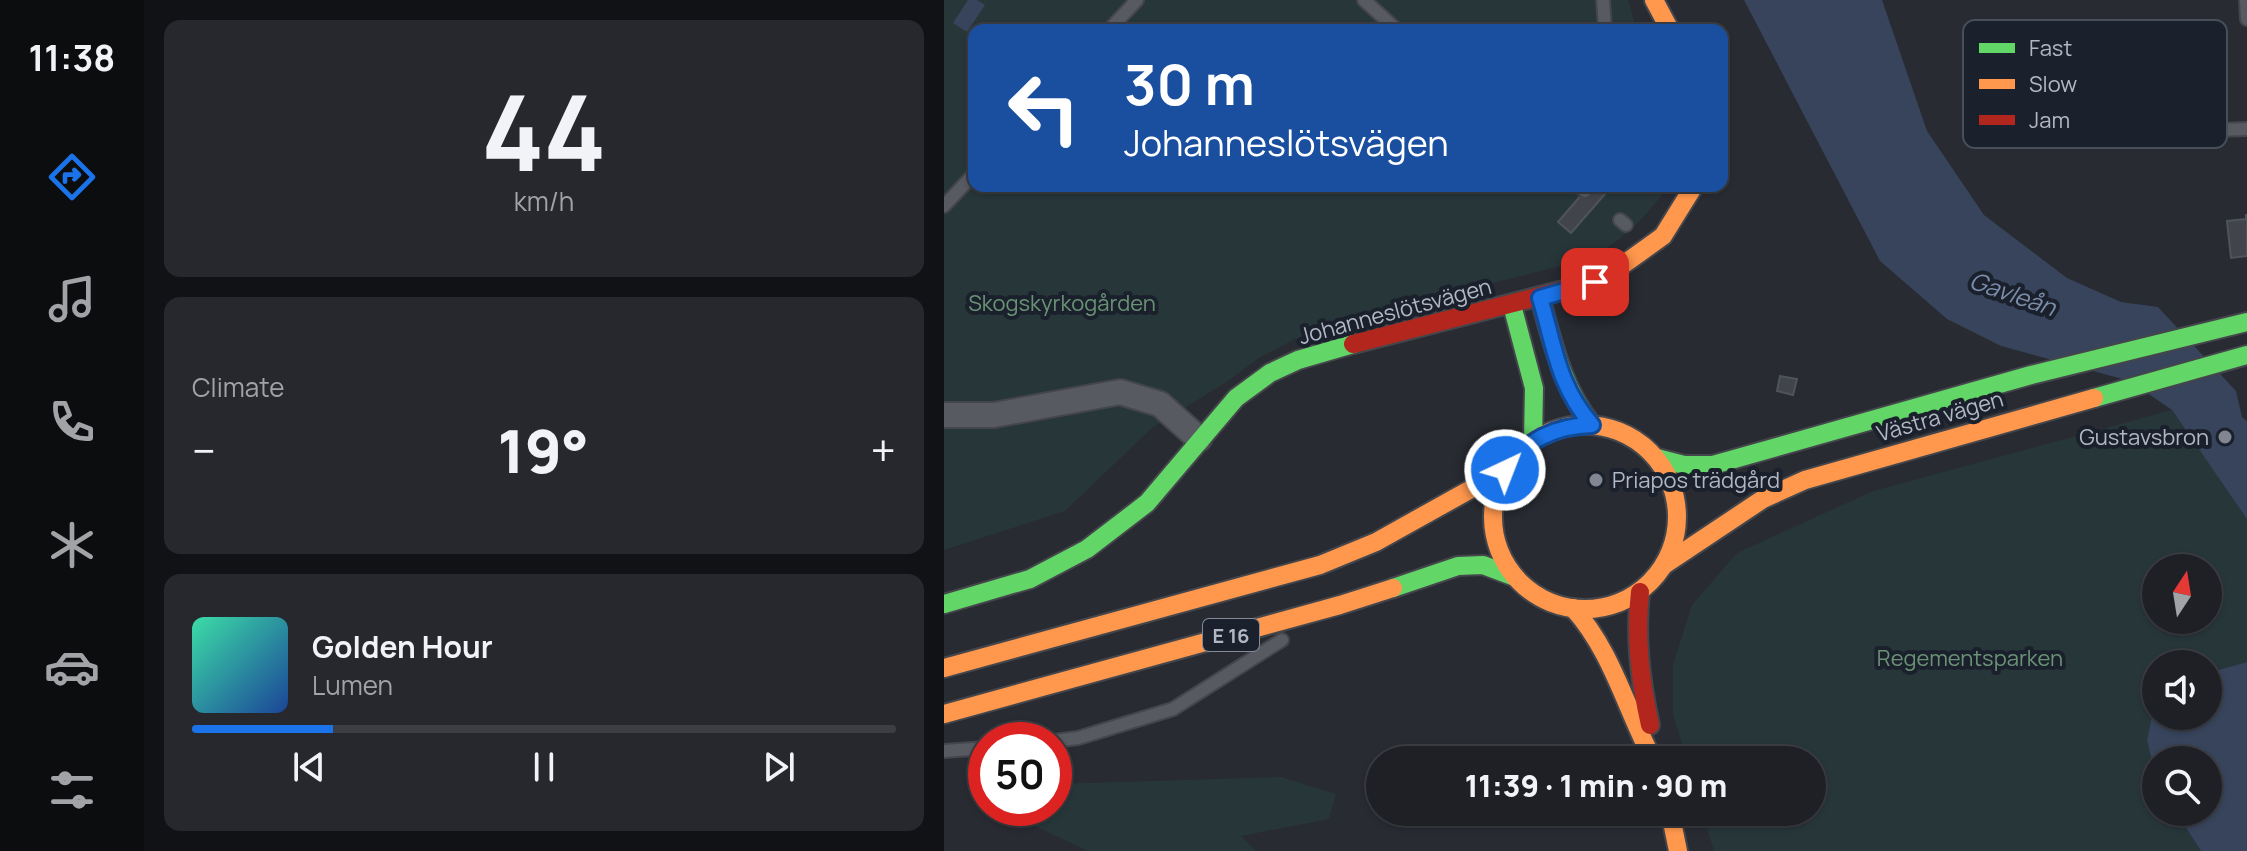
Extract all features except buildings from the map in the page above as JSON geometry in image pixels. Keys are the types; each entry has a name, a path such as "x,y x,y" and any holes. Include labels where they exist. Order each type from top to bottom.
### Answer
{"main road":[{"path":"1654,0 1667,24"},
{"name":"Johanneslötsvägen","path":"944,604 1030,579 1087,549 1147,503 1236,398 1270,373 1336,348 1595,282 1647,250 1663,236 1690,192"},
{"path":"1540,298 1564,384 1575,405 1592,425"},
{"name":"Johanneslötsvägen","path":"1512,305 1536,389 1538,413 1533,440"},
{"name":"Västra vägen","path":"1657,458 1684,465 1713,465 2031,375 2247,322"},
{"name":"Västra vägen","path":"1664,565 1763,499 1805,480 2247,355"},
{"path":"1592,425 1628,435 1657,458 1669,477 1676,499 1678,522 1674,544 1664,565 1640,592 1608,607 1573,608 1542,598 1515,577 1503,559 1495,537 1493,514 1496,491 1505,470 1533,440 1571,426 1592,425"},
{"path":"944,668 1320,565 1376,542 1505,470"},
{"name":"E 16","path":"944,714 1340,605 1465,565 1483,565 1515,577"},
{"path":"1640,592 1636,641 1654,746"},
{"path":"1573,608 1603,644 1630,714 1648,746"},
{"path":"1673,826 1678,851"}],"street":[{"path":"944,415 994,415 1120,392 1160,404 1199,439"}],"lane":[{"path":"1115,24 1137,0"},
{"path":"1364,0 1390,24"},
{"path":"1603,0 1605,24"},
{"path":"2246,0 2247,19"},
{"path":"2227,130 2247,129"},
{"path":"944,206 968,180"},
{"path":"1302,627 1340,605"},
{"path":"1072,739 1173,709 1290,635"},
{"path":"944,751 968,749"}],"green space":[{"name":"Skogskyrkogården","path":"944,0 1628,0 1635,24 968,24 968,192 1664,192 1633,227 1589,259 1348,319 1293,340 1259,358 1152,428 1065,511 944,550"},
{"name":"Regementsparken","path":"2172,410 2247,518 2247,662 2222,669 2222,650 2142,650 2142,730 2149,730 2148,746 2142,746 2142,826 2185,826 2201,851 1714,851 1706,826 1826,826 1826,746 1683,746 1673,714 1673,664 1692,605 1737,553 1873,491"},
{"path":"1281,777 1336,794 1329,819 1241,836 1256,851 1088,851 1035,826 1072,826 1072,783"}],"water":[{"path":"968,0 977,0 985,5 972,24 968,24 967,32 953,23"},
{"name":"Gavleån","path":"1744,0 1882,0 1927,131 1984,215 2067,278 2121,302 2158,307 2236,391 2242,417 2247,421 2247,519 2172,410 2130,381 2001,346 1947,319 1880,261"},
{"path":"2247,662 2247,851 2201,851 2185,826 2222,826 2222,746 2148,746 2147,740 2149,730 2222,730 2222,669"}],"traffic: fast":[{"path":"1540,298 1566,380 1592,425"},
{"path":"1512,305 1534,388 1533,440"},
{"path":"1657,458 1684,465 1713,465 2031,375 2247,322"},
{"path":"944,604 1030,579 1087,549 1147,503 1236,398 1270,373 1298,360 1353,344"},
{"path":"2094,398 2247,355"},
{"path":"1393,588 1458,566 1483,565 1515,577"}],"traffic: slow":[{"path":"1654,0 1667,24"},
{"path":"1613,272 1663,236 1690,192"},
{"path":"1664,565 1763,499 1805,480 2094,398"},
{"path":"1585,425 1620,432 1650,452 1670,482 1677,517 1670,552 1650,582 1620,602 1585,609 1550,602 1520,582 1500,552 1493,517 1500,482 1520,452 1550,432 1585,425"},
{"path":"944,668 1320,565 1376,542 1505,470"},
{"path":"944,714 1393,588"},
{"path":"1573,608 1587,625 1608,662 1646,746"},
{"path":"1673,826 1678,851"}],"traffic: jam":[{"path":"1353,344 1595,282 1613,272"},
{"path":"1640,592 1639,659 1650,725"}],"place":[{"name":"Gustavsbron","path":"2225,437"},
{"name":"Priapos trädgård","path":"1596,480"}],"route":[{"path":"1505,470 1533,440 1571,426 1592,425 1575,405 1564,384 1540,298 1595,282"}]}
